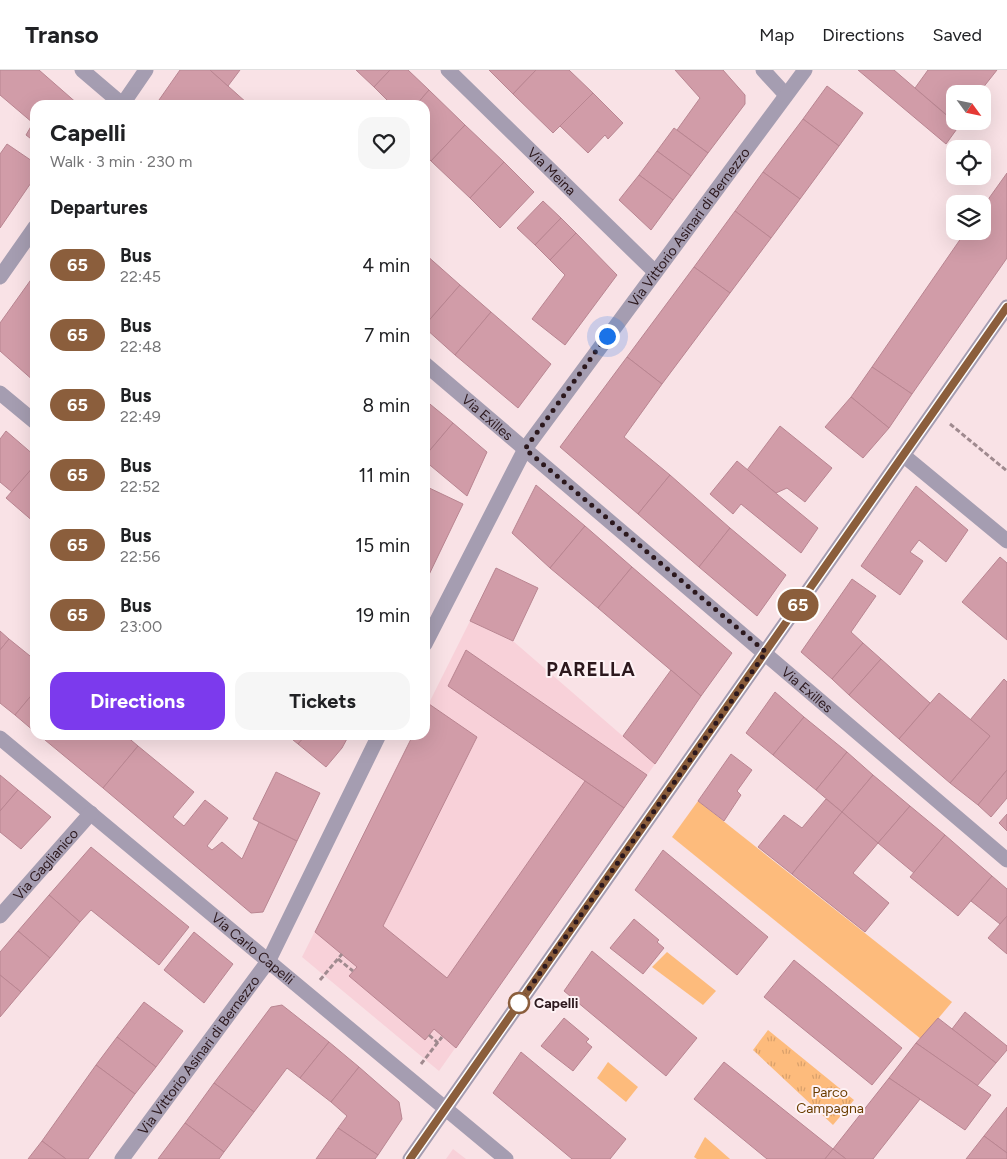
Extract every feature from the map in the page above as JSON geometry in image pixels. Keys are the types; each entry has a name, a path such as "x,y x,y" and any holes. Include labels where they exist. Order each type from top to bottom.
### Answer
{"street":[{"path":"82,70 116,100"},
{"path":"125,100 146,70"},
{"name":"Via Meina","path":"448,70 655,272"},
{"path":"763,70 786,95"},
{"name":"Via Vittorio Asinari di Bernezzo","path":"430,634 525,449 805,70"},
{"path":"0,277 30,235"},
{"path":"410,1159 1007,306"},
{"name":"Via Exilles","path":"430,368 766,652 1007,860"},
{"path":"0,392 30,418"},
{"path":"904,454 1007,541"},
{"name":"Via Carlo Capelli","path":"0,738 506,1159"},
{"name":"Via Vittorio Asinari di Bernezzo","path":"122,1159 269,960 377,740"},
{"name":"Via Gaglianico","path":"0,916 91,813"}],"path":[{"path":"935,410 1007,471"},
{"path":"308,993 342,954"},
{"path":"338,959 353,971"},
{"path":"429,1035 438,1043"},
{"path":"410,1078 442,1037"}],"shaded area":[{"path":"470,621 513,641 655,764 439,1071 302,957 410,740 430,740 430,701"},
{"path":"453,1149 466,1159 446,1159"}],"green space":[{"path":"698,801 952,1002 921,1039 672,837"},
{"path":"667,952 716,991 703,1005 652,967"},
{"name":"Parco Campagna","path":"768,1030 854,1100 833,1125 753,1050"},
{"path":"608,1062 638,1087 626,1102 597,1078"},
{"path":"705,1137 730,1159 697,1159 694,1157"}],"building":[{"path":"0,70 39,70 73,100 30,100 30,120 0,95"},
{"path":"180,70 210,70 244,100 159,100"},
{"path":"210,70 240,70 228,86"},
{"path":"356,70 390,70 374,87"},
{"path":"390,70 408,70 429,90 420,100 387,100 374,87"},
{"path":"489,70 536,70 513,94"},
{"path":"536,70 569,70 593,93 553,133 513,94"},
{"path":"675,70 723,70 745,95 745,104 708,153 677,130 700,98"},
{"path":"858,70 894,70 946,115 946,130 956,130 949,140 946,140 946,144"},
{"path":"928,70 997,70 985,85 946,85 946,114 915,88"},
{"path":"827,86 863,113 839,146 803,119"},
{"path":"429,90 465,125 431,161 430,100 420,100"},
{"path":"593,93 623,123 608,139 605,135 588,153 560,126"},
{"path":"803,119 839,146 800,199 763,172"},
{"path":"465,125 504,162 470,198 431,161"},
{"path":"30,128 30,138 26,135"},
{"path":"674,128 708,153 691,176 657,151"},
{"path":"7,144 30,160 30,184 0,228 0,154"},
{"path":"657,151 691,176 673,200 639,175"},
{"path":"504,162 534,192 500,228 470,198"},
{"path":"763,172 800,199 771,238 735,211"},
{"path":"1007,173 1007,258 912,394 872,367 960,240 991,240 991,195"},
{"path":"639,175 673,200 651,230 619,200"},
{"path":"543,201 561,218 535,245 517,228"},
{"path":"735,211 771,238 730,293 694,267"},
{"path":"561,218 576,233 550,260 535,245"},
{"path":"576,233 617,275 565,345 532,319 565,275 550,260"},
{"path":"430,258 460,285 430,319"},
{"path":"694,267 730,293 662,384 627,357"},
{"path":"30,281 30,378 0,351 0,323"},
{"path":"460,285 491,312 455,355 430,332 430,319"},
{"path":"491,312 551,364 518,408 455,355"},
{"path":"627,357 662,384 624,437 670,475 638,514 560,447"},
{"path":"872,367 912,394 889,428 851,397"},
{"path":"851,397 889,428 863,458 825,427"},
{"path":"430,404 453,423 430,450"},
{"path":"453,423 487,452 467,496 430,465 430,450"},
{"path":"780,426 832,468 805,502 787,488 776,493 747,470"},
{"path":"6,431 30,452 30,471 12,492 0,482 0,439"},
{"path":"737,461 818,528 801,553 741,504 733,514 710,494"},
{"path":"30,471 30,519 6,498"},
{"path":"670,475 730,528 699,567 638,514"},
{"path":"536,485 585,526 550,568 512,533"},
{"path":"916,486 968,530 946,562 919,540 910,552 923,561 900,595 861,566"},
{"path":"430,488 463,504 430,573"},
{"path":"585,526 632,567 598,608 550,568"},
{"path":"730,528 786,575 757,616 699,567"},
{"path":"1000,557 1007,563 1007,640 962,602"},
{"path":"632,567 732,653 701,696 598,608"},
{"path":"496,568 538,588 513,641 470,621"},
{"path":"852,579 876,596 851,632 863,643 832,679 801,652"},
{"path":"0,631 9,639 0,650"},
{"path":"9,639 30,656 30,697 15,715 0,703 0,650"},
{"path":"863,643 881,659 849,695 832,679"},
{"path":"466,650 647,775 624,808 448,686"},
{"path":"881,659 930,703 899,739 849,695"},
{"path":"671,670 701,696 655,764 623,736"},
{"path":"1004,679 1007,682 1007,770 978,805 950,783 990,736 970,720"},
{"path":"775,692 804,717 773,755 746,733"},
{"path":"939,693 990,736 950,783 899,739"},
{"path":"30,697 30,728 15,715"},
{"path":"430,705 477,737 383,926 447,978 585,781 624,808 456,1048 434,1029 425,1040 349,976 357,967 315,932 411,740 430,740"},
{"path":"804,717 847,752 816,790 773,755"},
{"path":"45,740 131,740 138,746 103,788"},
{"path":"293,740 302,740 298,744"},
{"path":"302,740 346,740 326,767 298,744"},
{"path":"138,746 194,792 173,817 184,826 205,800 228,818 207,846 212,850 222,842 242,859 259,822 297,841 263,912 251,913 103,788"},
{"path":"847,752 873,775 842,812 816,790"},
{"path":"731,754 752,770 737,791 741,795 724,821 698,801"},
{"path":"1007,770 1007,798 991,817 978,805"},
{"path":"276,772 320,793 297,841 253,819"},
{"path":"0,775 18,790 0,811"},
{"path":"873,775 910,806 878,843 842,812"},
{"path":"18,790 51,817 21,849 0,832 0,811"},
{"path":"826,799 842,812 792,874 758,847 784,815 802,828"},
{"path":"910,806 945,835 914,873 878,843"},
{"path":"842,812 878,843 853,873 889,903 865,932 792,874"},
{"path":"1007,814 1007,831 999,823"},
{"path":"945,835 992,876 958,916 910,877"},
{"path":"91,847 189,927 159,965 91,910 80,922 49,895"},
{"path":"663,850 768,937 737,975 635,890"},
{"path":"992,876 1007,889 1007,916 1000,924 971,901"},
{"path":"49,895 80,922 50,958 18,931"},
{"path":"1007,916 1007,954 988,938"},
{"path":"634,919 659,940 657,942 664,948 643,974 610,948"},
{"path":"18,931 50,958 21,992 0,975 0,952"},
{"path":"194,932 233,964 204,1003 164,970"},
{"path":"592,951 697,1038 666,1076 564,991"},
{"path":"794,960 902,1048 872,1085 764,997"},
{"path":"0,975 21,992 0,1017"},
{"path":"144,1002 183,1031 156,1067 117,1037"},
{"path":"282,1005 329,1042 300,1078 287,1068 254,1112 214,1083 271,1007"},
{"path":"965,1012 1007,1046 1007,1050 996,1063 952,1029"},
{"path":"564,1018 589,1039 586,1042 592,1047 573,1071 541,1046"},
{"path":"938,1018 996,1063 977,1086 916,1043"},
{"path":"117,1037 156,1067 135,1094 96,1065"},
{"path":"329,1042 359,1067 331,1102 300,1078"},
{"path":"916,1043 991,1095 965,1130 889,1078"},
{"path":"521,1052 626,1139 610,1159 572,1159 493,1093"},
{"path":"724,1062 833,1149 825,1159 767,1159 694,1099"},
{"path":"96,1065 135,1094 88,1159 66,1159 42,1141"},
{"path":"359,1067 399,1102 402,1119 378,1155 338,1128 347,1116 331,1102"},
{"path":"889,1078 920,1099 873,1159 846,1159 833,1149"},
{"path":"214,1083 254,1112 224,1152 185,1123"},
{"path":"1007,1107 1007,1153 984,1136"},
{"path":"185,1123 224,1152 219,1159 158,1159"},
{"path":"338,1128 378,1155 375,1159 316,1159"},
{"path":"984,1136 1007,1153 1007,1159 966,1159"},
{"path":"42,1141 66,1159 28,1159"},
{"path":"833,1149 846,1159 825,1159"}],"bus line":[{"name":"65","path":"410,1159 1007,307"}],"place":[{"name":"Capelli","path":"519,1003"}],"district":[{"name":"PARELLA","path":"591,669"}],"route":[{"path":"519,1003 766,652 525,449 607,336"}]}
